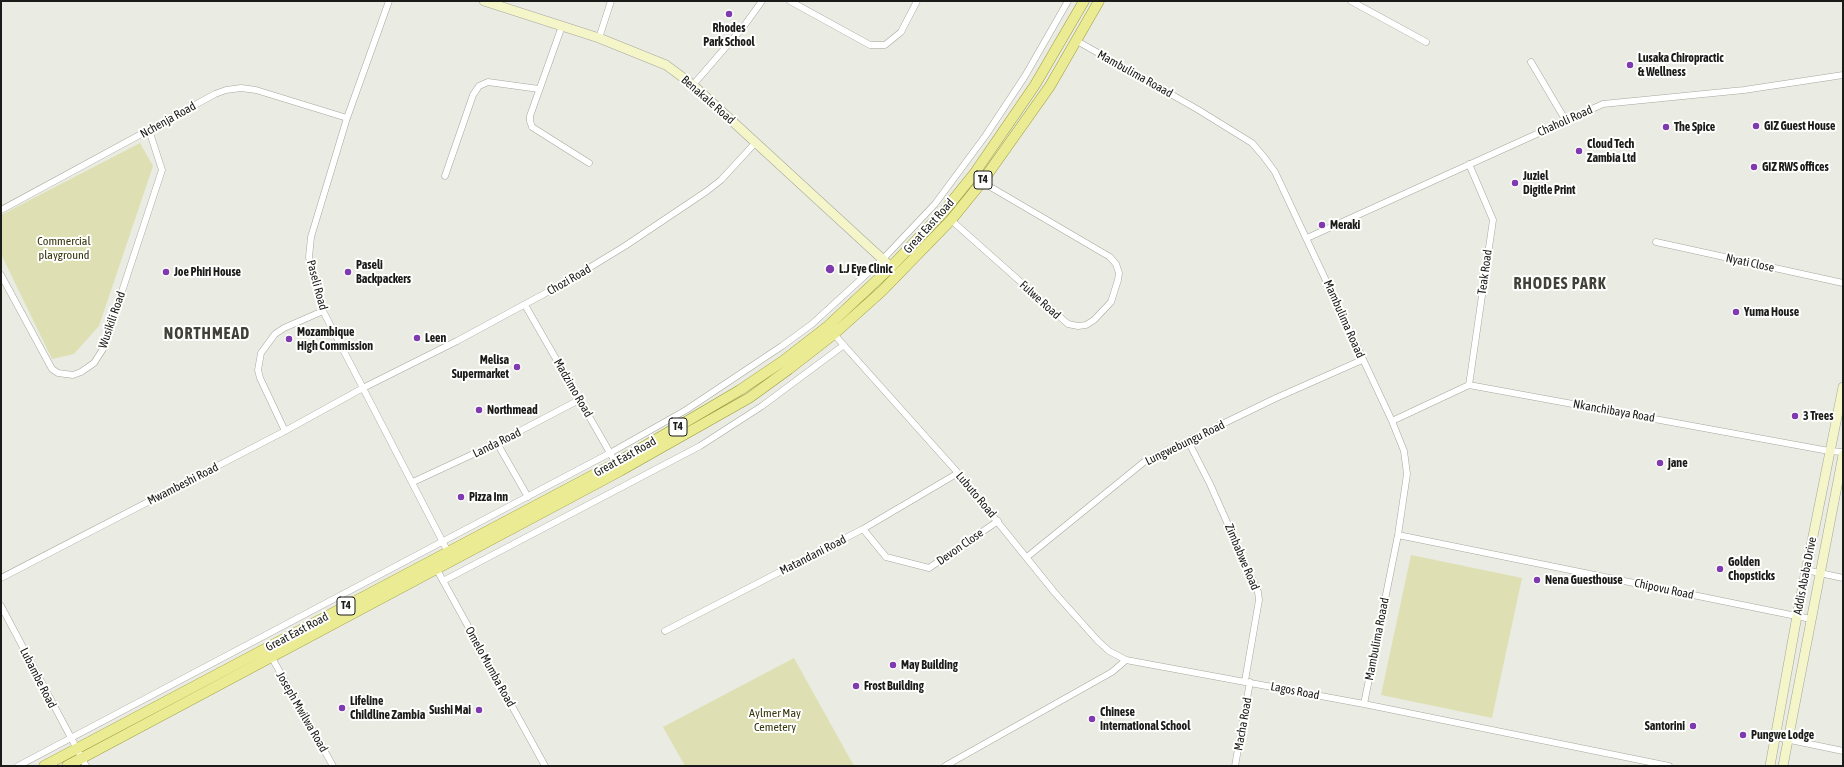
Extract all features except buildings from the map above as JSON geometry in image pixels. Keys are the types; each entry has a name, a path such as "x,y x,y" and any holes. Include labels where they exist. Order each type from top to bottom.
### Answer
{"main road":[{"name":"Benakale Road","path":"484,1 599,38 663,63 693,85 891,267"},
{"name":"Great East Road","path":"44,766 81,758 272,658 618,467 749,398 789,369 831,330 891,267 945,210 974,174 1035,85 1084,1"},
{"name":"Great East Road","path":"831,330 882,291 951,220 982,182 1050,86 1099,1"},
{"name":"Addis Ababa Drive","path":"1770,766 1796,616 1842,393"},
{"name":"Addis Ababa Drive","path":"1783,766 1843,455"},
{"name":"Great East Road","path":"67,766 448,552 516,516 618,467"}],"street":[{"name":"Paseli Road","path":"388,1 347,118 309,246 311,269 323,311 448,552"},
{"path":"599,38 611,1"},
{"path":"693,85 744,26 762,1"},
{"path":"790,1 870,45 885,45 901,32 917,1"},
{"path":"18,766 610,453 686,410 782,346 812,324 882,260 934,204 986,135 1025,76 1068,1"},
{"path":"1351,1 1426,42"},
{"path":"562,26 530,116 532,127 589,163"},
{"name":"Mambulima Roaad","path":"1077,41 1197,108 1252,143 1275,172 1307,238 1362,360 1392,421 1404,451 1407,469 1398,535 1364,704"},
{"path":"1531,62 1566,120"},
{"name":"Chaholi Road","path":"1307,238 1603,104 1744,90 1843,75"},
{"path":"445,176 473,95 479,86 488,82 539,89"},
{"name":"Nchenja Road","path":"1,210 215,94 241,88 256,90 347,118"},
{"name":"Wusikili Road","path":"1,275 52,369 58,373 72,375 81,372 94,363 103,349 162,170 149,130"},
{"name":"Chozi Road","path":"363,388 525,305 625,246 715,186 756,142"},
{"name":"Teak Road","path":"1469,164 1493,220 1469,385"},
{"name":"Fulwe Road","path":"951,220 1068,324 1078,326 1086,325 1094,320 1111,302 1119,273 1116,264 1110,257 982,182"},
{"name":"Nyati Close","path":"1656,242 1843,283"},
{"name":"Madzimo Road","path":"525,305 618,467"},
{"path":"285,431 260,378 258,370 261,353 274,334 323,311"},
{"name":"Lubuto Road","path":"831,330 958,473 998,520 1055,593 1098,641 1109,651 1126,660"},
{"path":"443,581 700,446 762,406 844,345"},
{"name":"Lungwebungu Road","path":"1027,557 1144,462 1276,398 1362,360"},
{"path":"1392,421 1469,385"},
{"name":"Nkanchibaya Road","path":"1469,385 1829,451 1843,452"},
{"name":"Mwambeshi Road","path":"1,578 285,431 363,388"},
{"name":"Landa Road","path":"413,482 497,443 579,400"},
{"name":"Zimbabwe Road","path":"1188,441 1210,484 1258,592 1259,600 1247,682"},
{"path":"497,443 528,497"},
{"name":"Matandani Road","path":"665,631 863,529 958,473"},
{"path":"510,506 516,516"},
{"name":"Devon Close","path":"863,529 886,557 929,568 998,520"},
{"name":"Chipovu Road","path":"1398,535 1811,619"},
{"name":"Omelo Mumba Road","path":"436,568 545,766"},
{"path":"1806,570 1843,578"},
{"name":"Lubambe Road","path":"1,606 69,738 81,758"},
{"name":"Joseph Mwilwa Road","path":"272,658 333,766"},
{"path":"945,766 1112,672 1126,660"},
{"name":"Lagos Road","path":"1126,660 1364,704 1669,766"},
{"name":"Macha Road","path":"1235,766 1247,682"},
{"path":"1776,737 1843,751"}],"green space":[{"name":"Commercial playground","path":"140,143 153,166 99,326 74,354 52,359 1,254 1,215"},
{"path":"1411,555 1522,578 1492,718 1381,695"},
{"name":"Aylmer May Cemetery","path":"794,658 854,766 685,766 663,727"}],"place":[{"name":"Rhodes Park School","path":"729,14"},
{"name":"Lusaka Chiropractic & Wellness","path":"1630,65"},
{"name":"GIZ Guest House","path":"1756,126"},
{"name":"The Spice","path":"1666,127"},
{"name":"Cloud Tech Zambia Ltd","path":"1579,151"},
{"name":"GIZ RWS offices","path":"1754,167"},
{"name":"Juziel Digitle Print","path":"1515,183"},
{"name":"Meraki","path":"1322,225"},
{"name":"L.J Eye Clinic","path":"830,269"},
{"name":"Joe Phiri House","path":"166,272"},
{"name":"Paseli Backpackers","path":"348,272"},
{"name":"Yuma House","path":"1736,312"},
{"name":"Leen","path":"417,338"},
{"name":"Mozambique High Commission","path":"289,339"},
{"name":"Melisa Supermarket","path":"517,367"},
{"name":"Northmead","path":"479,410"},
{"name":"3 Trees","path":"1795,416"},
{"name":"jane","path":"1660,463"},
{"name":"Pizza Inn","path":"461,497"},
{"name":"Golden Chopsticks","path":"1720,569"},
{"name":"Nena Guesthouse","path":"1537,580"},
{"name":"May Building","path":"893,665"},
{"name":"Frost Building","path":"856,686"},
{"name":"Lifeline Childline Zambia","path":"342,708"},
{"name":"Sushi Mai","path":"479,710"},
{"name":"Chinese International School","path":"1092,719"},
{"name":"Santorini","path":"1693,726"},
{"name":"Pungwe Lodge","path":"1743,735"}],"district":[{"name":"RHODES PARK","path":"1560,284"},
{"name":"NORTHMEAD","path":"207,334"}]}
